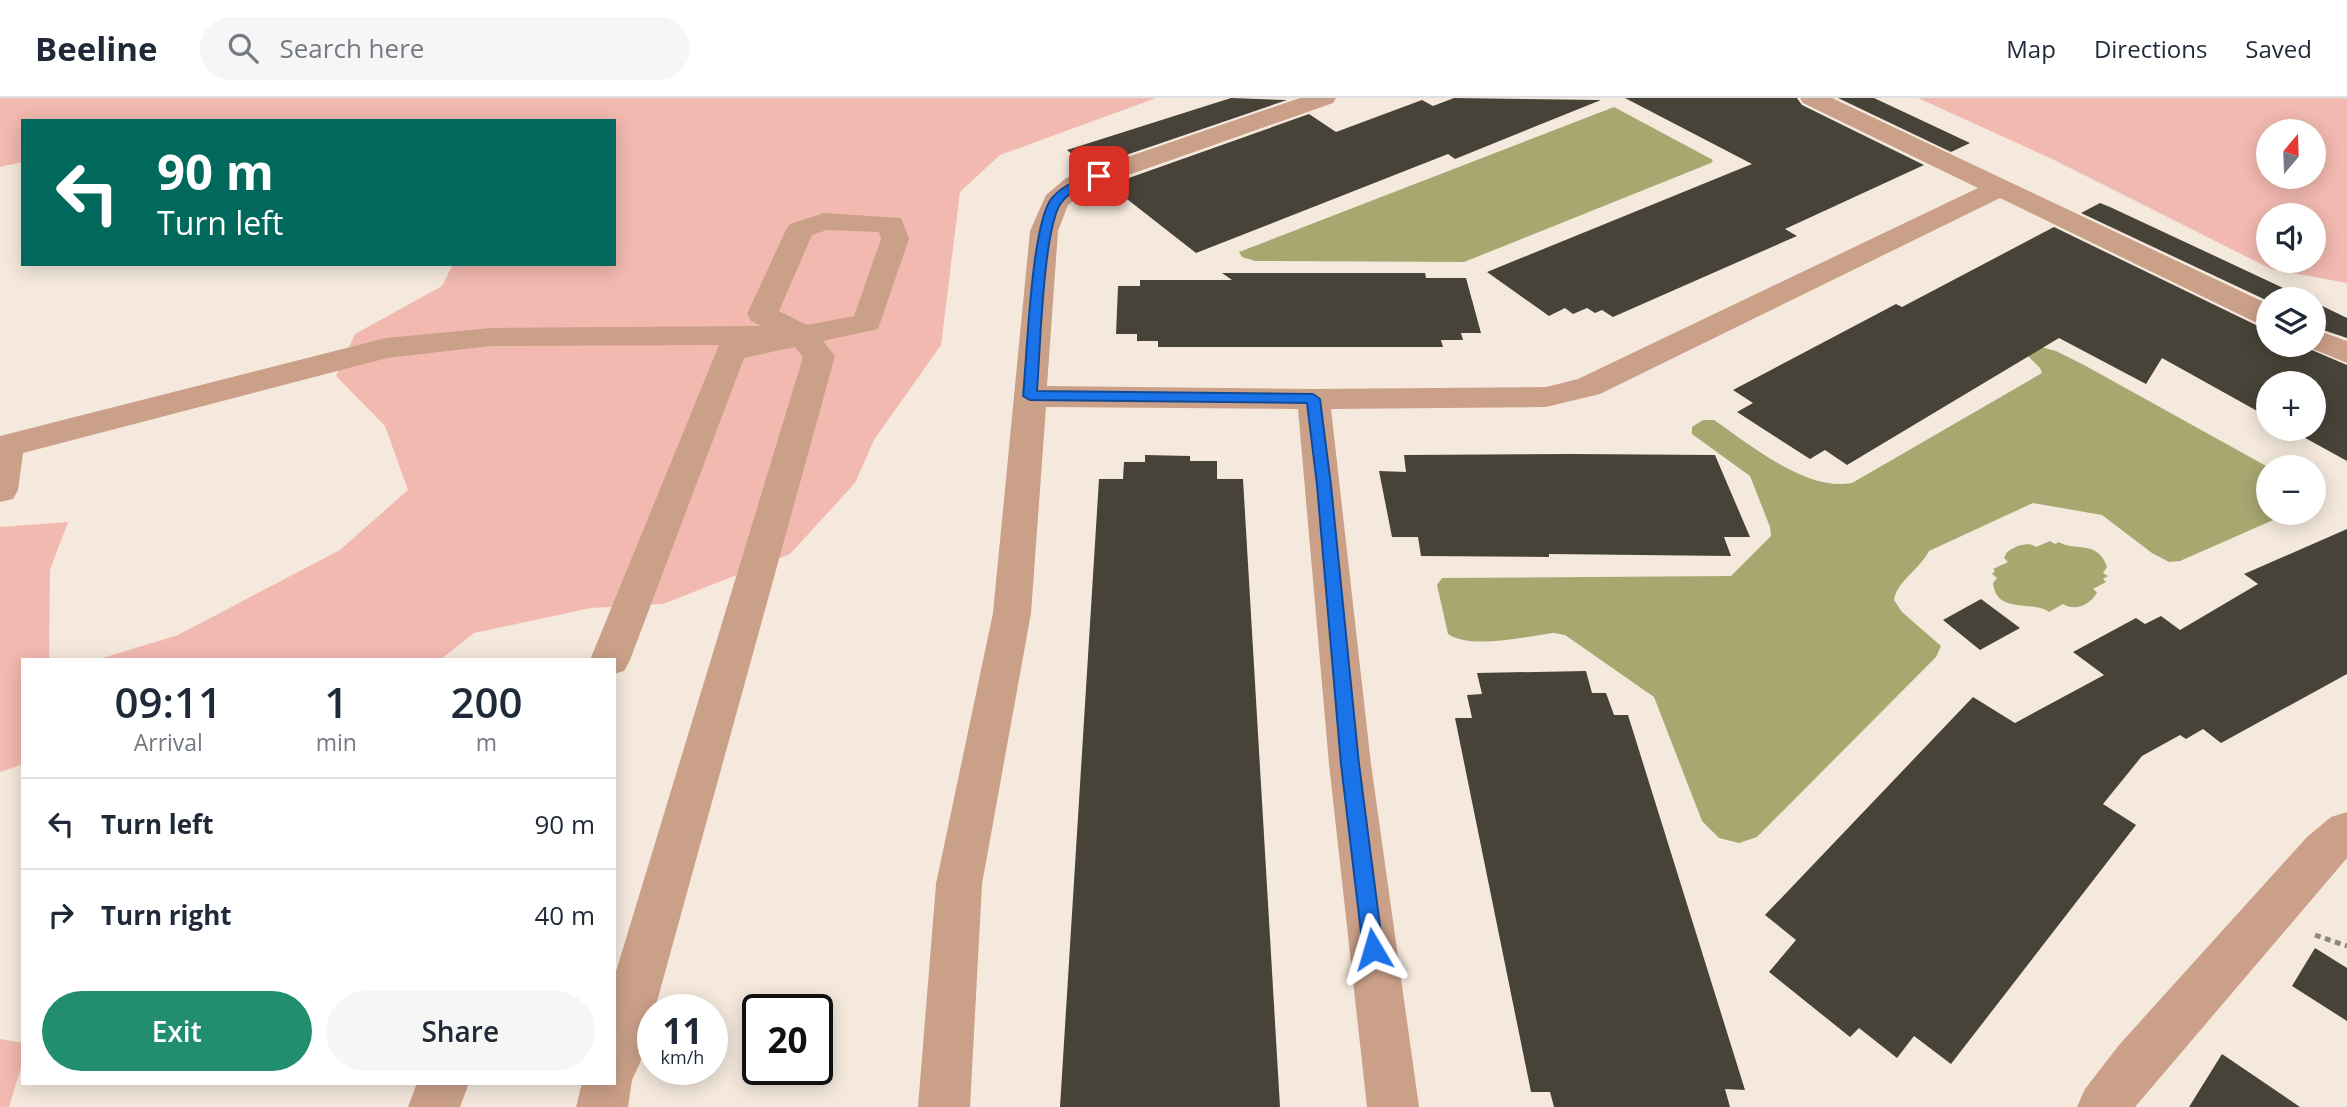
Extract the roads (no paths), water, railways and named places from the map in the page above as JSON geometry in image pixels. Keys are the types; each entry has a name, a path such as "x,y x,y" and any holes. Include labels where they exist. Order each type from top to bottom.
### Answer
{"lane":[{"path":"944,1107 959,884 1012,613 1044,231 1056,201 1076,184 1324,98"},
{"path":"1812,98 2256,310"},
{"path":"1030,396 1313,399 1546,397 1588,387 1999,188"},
{"path":"611,658 730,351 802,335 867,322 895,239 891,225 824,222 800,230 762,314 802,335 819,356 616,1056"},
{"path":"0,490 3,447 386,348 491,337 802,335"},
{"path":"2326,343 2347,353"},
{"path":"1313,399 1324,485 1350,764 1393,1107"},
{"path":"2103,1107 2137,1063 2339,850"},
{"path":"434,1107 442,1085"},
{"path":"602,1107 608,1085"}]}
